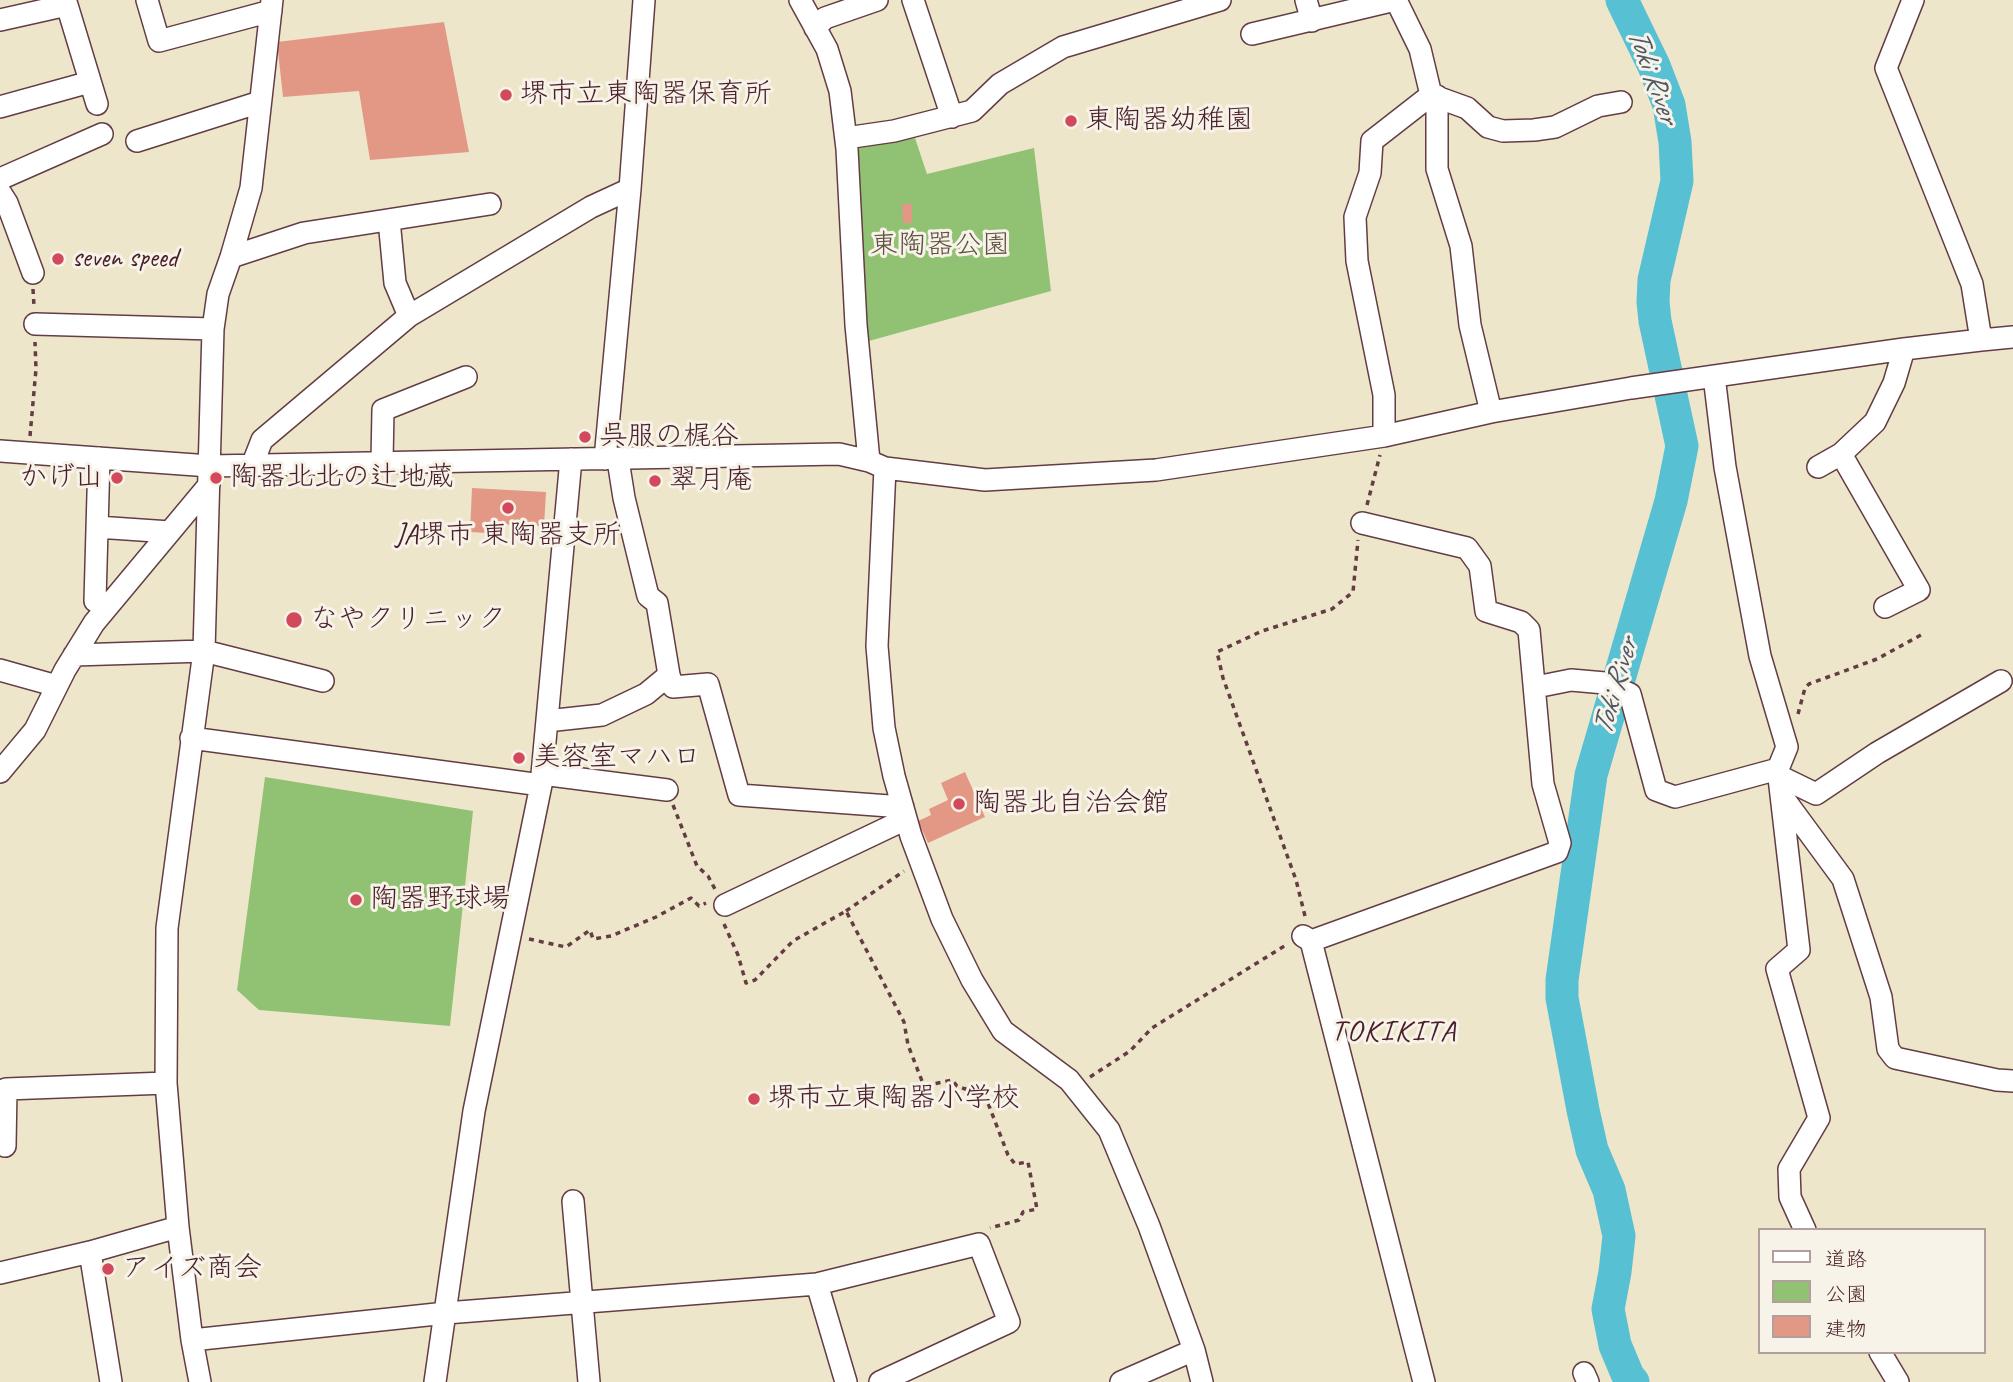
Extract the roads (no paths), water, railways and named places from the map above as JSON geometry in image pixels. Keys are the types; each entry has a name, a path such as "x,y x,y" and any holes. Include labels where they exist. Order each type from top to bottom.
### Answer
{"street":[{"path":"148,0 159,41 272,6 251,188 232,257 218,294 213,329 204,651 167,928 166,1083 178,1227 200,1382"},
{"path":"644,0 612,459 648,596 657,603 673,687 708,684 739,795 904,813"},
{"path":"800,0 821,15 827,49 840,91 846,138 856,325 877,465 877,646 884,728 904,813 942,919 966,968 1003,1031 1069,1080 1109,1130 1149,1226 1194,1350 1202,1382"},
{"path":"821,15 877,0"},
{"path":"913,0 952,117"},
{"path":"846,138 894,131 972,111 1000,84 1063,47 1220,0"},
{"path":"1307,0 1312,21"},
{"path":"1252,34 1396,0 1420,49 1434,95 1437,169 1461,246 1470,325 1491,412"},
{"path":"1913,0 1886,68 1972,284 1981,340"},
{"path":"0,20 38,6 67,5 97,104"},
{"path":"0,107 90,82"},
{"path":"1434,95 1466,108 1488,127 1503,131 1555,127 1598,106 1621,102"},
{"path":"1384,436 1384,395 1357,261 1355,217 1370,173 1372,141 1434,95"},
{"path":"136,141 260,102"},
{"path":"0,179 102,134"},
{"path":"253,463 262,440 409,316 591,207 630,189"},
{"path":"2,200 33,273"},
{"path":"232,257 304,233 490,204"},
{"path":"388,220 395,283 409,316"},
{"path":"35,324 213,329"},
{"path":"0,451 99,458 209,475 253,463 839,454 877,465 985,480 1143,471 1384,436 1491,412 1631,388 1904,349 2013,337"},
{"path":"1818,467 1841,454 1875,422 1894,383 1904,349"},
{"path":"1714,376 1725,467 1760,656 1787,747 1779,780 1799,950 1777,969 1819,1118 1789,1169 1790,1197 1804,1228"},
{"path":"383,461 383,410 466,377"},
{"path":"1841,454 1919,590 1885,607"},
{"path":"94,601 99,458"},
{"path":"435,1382 474,1111 542,780 571,459"},
{"path":"0,772 35,730 94,623 170,532 209,475"},
{"path":"1362,523 1467,548 1480,566 1486,611 1521,622 1529,630 1544,784 1560,844 1557,852 1307,938 1424,1382"},
{"path":"97,527 170,532"},
{"path":"74,655 204,651 323,681"},
{"path":"0,670 57,686"},
{"path":"547,721 601,715 646,694 670,675"},
{"path":"1536,687 1572,680 1614,686 1630,694 1656,790 1675,797 1779,780 1816,794 1877,753 2001,681"},
{"path":"191,738 542,780 667,790"},
{"path":"1779,780 1843,879 1881,997 1888,1049 1895,1058 2013,1081"},
{"path":"719,909 904,813"},
{"path":"5,1146 6,1088 166,1083"},
{"path":"573,1201 589,1382"},
{"path":"0,1273 90,1252 178,1227"},
{"path":"192,1340 446,1313 817,1284 979,1244 1009,1322 880,1382"},
{"path":"90,1252 111,1382"},
{"path":"817,1284 846,1382"},
{"path":"1121,1382 1194,1350"},
{"path":"1882,1354 1898,1382"}],"waterway":[{"name":"Toki River","path":"1622,0 1654,66 1669,105 1675,142 1677,181 1654,280 1653,302 1682,446 1671,501 1591,775 1562,980 1562,998 1592,1150 1609,1190 1619,1236 1608,1309 1615,1345 1633,1382"}],"place":[{"name":"堺市立東陶器保育所","path":"506,95"},
{"name":"東陶器幼稚園","path":"1071,121"},
{"name":"seven speed","path":"58,259"},
{"name":"呉服の梶谷","path":"585,437"},
{"name":"かげ山","path":"117,478"},
{"name":"陶器北北の辻地蔵","path":"216,478"},
{"name":"翠月庵","path":"655,481"},
{"name":"JA堺市 東陶器支所","path":"508,508"},
{"name":"なやクリニック","path":"294,620"},
{"name":"美容室マハロ","path":"519,758"},
{"name":"陶器北自治会館","path":"959,804"},
{"name":"陶器野球場","path":"356,900"},
{"name":"堺市立東陶器小学校","path":"754,1099"},
{"name":"アイズ商会","path":"108,1269"}],"district":[{"name":"TOKIKITA","path":"1394,1032"}],"park label":[{"name":"東陶器公園","path":"940,246"}]}
